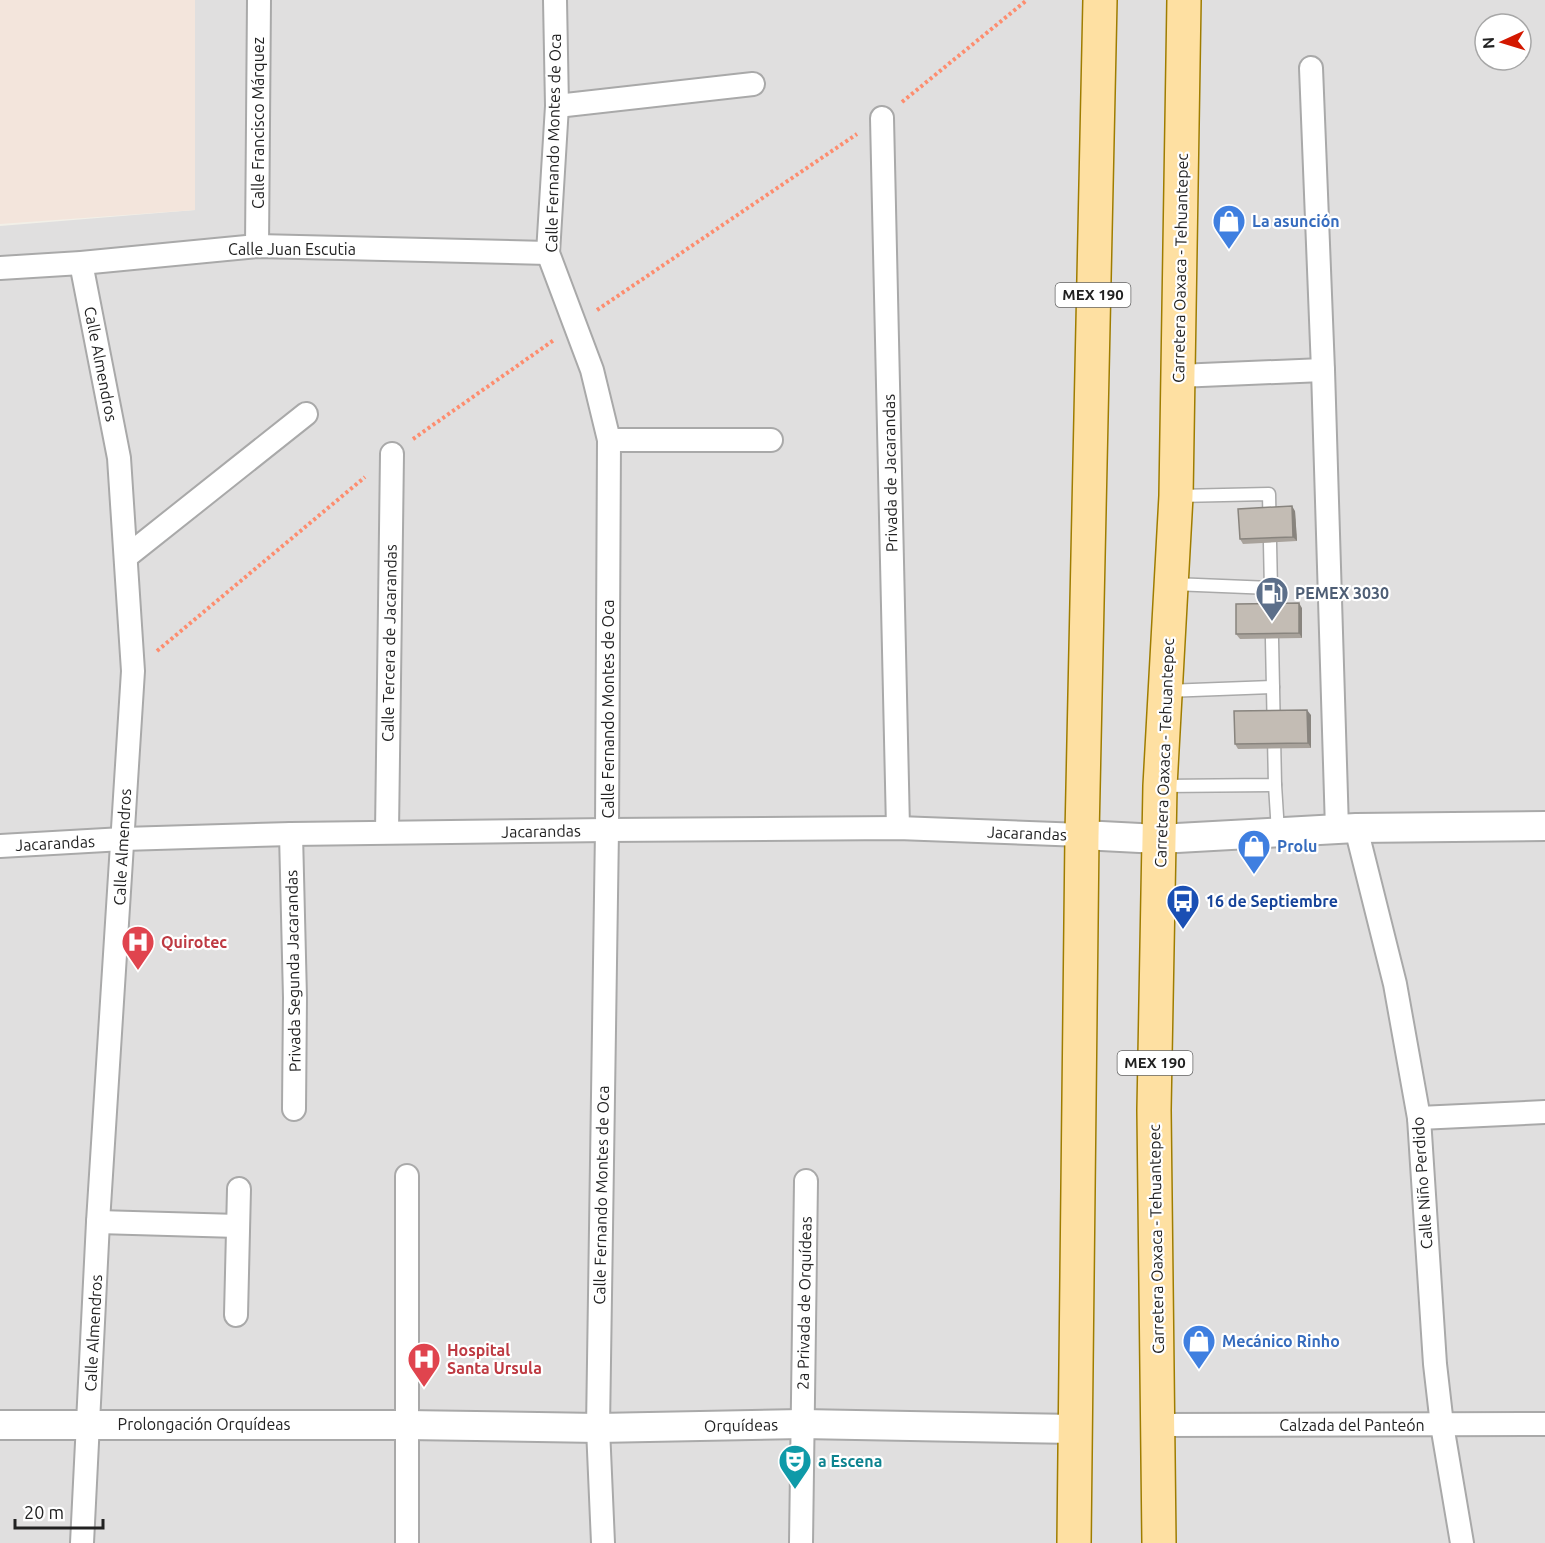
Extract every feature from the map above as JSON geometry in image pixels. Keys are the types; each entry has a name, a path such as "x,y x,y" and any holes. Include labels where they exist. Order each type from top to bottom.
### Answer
{"main road":[{"name":"MEX 190","path":"1074,1543 1082,835 1100,0"},
{"name":"Carretera Oaxaca - Tehuantepec","path":"1159,1543 1154,1110 1160,786 1176,496 1184,0"}],"street":[{"name":"Calle Francisco Márquez","path":"257,246 259,0"},
{"name":"Calle Fernando Montes de Oca","path":"555,0 557,106 548,253 592,370 609,440 607,830 598,1428 603,1543"},
{"name":"Calle Niño Perdido","path":"1311,68 1323,370 1346,829 1395,984 1419,1118 1435,1364 1442,1425 1462,1543"},
{"path":"557,106 753,84"},
{"name":"Privada de Jacarandas","path":"882,118 898,828"},
{"name":"Calle Juan Escutia","path":"0,268 81,263 257,246 548,253"},
{"name":"Calle Almendros","path":"81,263 119,458 133,671 98,1222 82,1543"},
{"path":"1178,376 1323,370"},
{"path":"126,557 306,414"},
{"path":"609,440 771,440"},
{"name":"Calle Tercera de Jacarandas","path":"387,832 392,454"},
{"path":"1082,835 1159,839 1346,829 1545,826"},
{"name":"Jacarandas","path":"0,846 123,839 387,832 898,828 1082,835"},
{"name":"Privada Segunda Jacarandas","path":"291,834 295,998 294,1109"},
{"path":"1419,1118 1545,1112"},
{"path":"407,1176 407,1543"},
{"name":"2a Privada de Orquídeas","path":"801,1543 807,1181"},
{"path":"236,1316 238,1189"},
{"path":"98,1222 238,1226"},
{"name":"Orquídeas","path":"407,1425 598,1428 802,1424 1075,1429"},
{"name":"Calzada del Panteón","path":"1158,1425 1545,1424"},
{"name":"Prolongación Orquídeas","path":"0,1425 407,1425"}],"lane":[{"path":"1176,496 1269,494 1278,832"},
{"path":"1171,584 1271,588"},
{"path":"1165,691 1273,687"},
{"path":"1160,786 1275,784"}],"path":[{"path":"133,671 392,454 574,325 882,118 1027,0"}],"shaded area":[{"path":"0,0 195,0 195,210 0,224"},
{"path":"194,0 1545,0 1545,1543 0,1543 0,226 195,210"}],"building":[{"path":"1292,506 1293,537 1240,539 1238,509"},
{"path":"1299,603 1299,633 1236,634 1236,604"},
{"path":"1307,710 1308,743 1235,744 1234,711"}],"place":[{"name":"La asunción","path":"1229,250"},
{"name":"PEMEX 3030","path":"1272,622"},
{"name":"Prolu","path":"1254,875"},
{"name":"16 de Septiembre","path":"1183,930"},
{"name":"Quirotec","path":"138,971"},
{"name":"Mecánico Rinho","path":"1199,1370"},
{"name":"Hospital Santa Ursula","path":"424,1388"},
{"name":"a Escena","path":"795,1490"}]}
